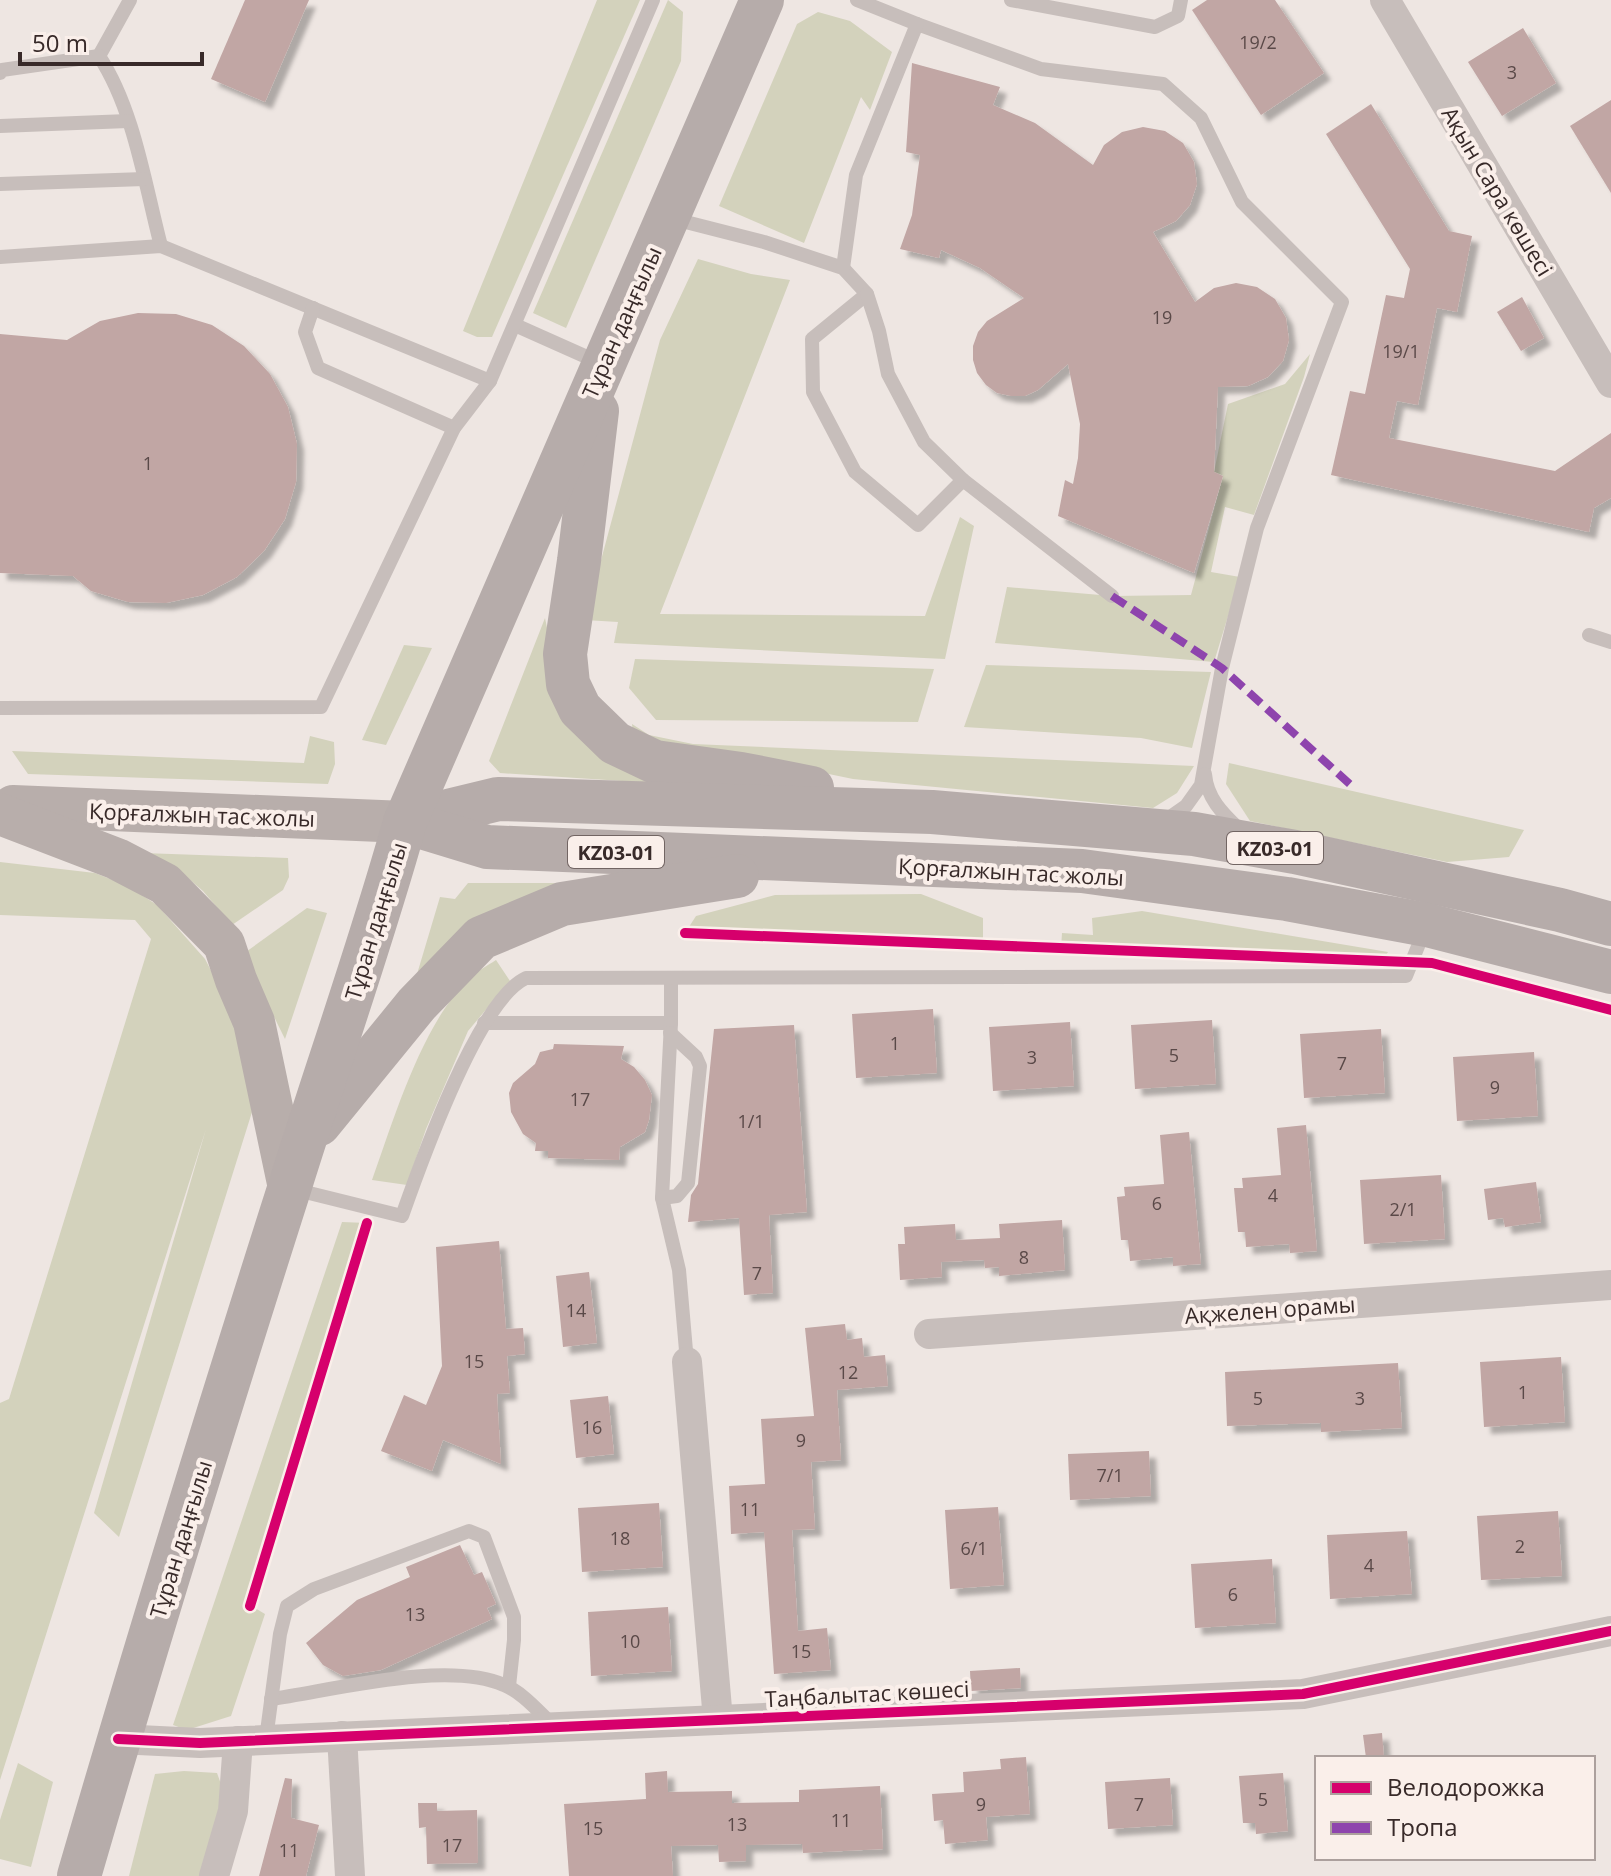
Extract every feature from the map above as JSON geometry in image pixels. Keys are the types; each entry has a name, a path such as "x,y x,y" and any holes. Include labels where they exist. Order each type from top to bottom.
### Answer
{"main road":[{"name":"Тұран даңғылы","path":"79,1876 118,1739 289,1188 386,892 405,822 762,0"},
{"path":"602,364 565,654 568,684 580,709 615,743 655,762 741,774 932,812"},
{"name":"Қорғалжын тас жолы","path":"405,822 498,799 932,812 1194,834 1560,910 1611,924"},
{"name":"Қорғалжын тас жолы","path":"0,806 405,822 487,847 1082,871 1287,899 1427,925 1611,972"},
{"path":"0,814 117,859 165,884 224,944 254,1022 289,1188"},
{"path":"303,1144 417,1004 481,938 562,904 830,861"}],"street":[{"name":"Ақын Сара көшесі","path":"1385,0 1611,383"},
{"name":"Ақжелен орамы","path":"929,1334 1611,1285"},
{"path":"687,1362 718,1720"},
{"name":"Таңбалытас көшесі","path":"118,1739 200,1743 1303,1694 1611,1631"},
{"path":"342,1736 350,1876"},
{"path":"214,1876 252,1740"}],"lane":[{"path":"99,56 130,0"},
{"path":"0,708 321,707 454,428 490,381 653,0"},
{"path":"1011,0 1155,27 1178,16 1181,0"},
{"path":"863,1 1041,69 1163,84 1201,118 1242,202 1342,302 1257,528 1222,668 1201,785 1186,806 1165,821 1144,830"},
{"path":"843,268 856,175 917,24"},
{"path":"0,73 2,70 99,56"},
{"path":"99,56 114,79 128,121 161,246"},
{"path":"0,126 128,121"},
{"path":"0,184 144,179"},
{"path":"667,217 764,242 843,268 867,294 888,374 924,442 963,480 1112,596"},
{"path":"0,257 161,246 490,381"},
{"path":"867,294 812,339 813,392 855,472 918,525 963,480"},
{"path":"313,308 305,332 318,368 454,428"},
{"path":"515,325 602,364"},
{"path":"1589,635 1611,642"},
{"path":"1204,765 1206,788 1219,810 1240,831 1263,846"},
{"path":"289,1188 402,1216 431,1132 484,1023 514,986 526,978 1406,976 1427,925"},
{"path":"671,978 662,1198 679,1270 687,1362"},
{"path":"484,1023 670,1028 696,1057 700,1079 688,1183 677,1196 662,1198"},
{"path":"252,1740 271,1699 287,1606 314,1589 469,1531 484,1537 514,1617 509,1686"},
{"path":"271,1699 434,1674 486,1678 509,1686 556,1727"}],"green space":[{"path":"597,0 640,0 492,337 477,337 463,331"},
{"path":"668,0 683,12 681,61 566,328 533,313"},
{"path":"818,12 850,21 892,52 870,110 861,97 804,243 719,206 797,24"},
{"path":"698,259 751,274 790,280 660,614 925,616 960,517 974,526 945,659 614,643 618,622 585,620 660,340"},
{"path":"1310,354 1254,515 1225,507 1211,572 1240,577 1214,662 995,643 1007,587 1112,596 1191,595 1223,476 1214,472 1228,404 1285,384"},
{"path":"545,618 566,721 668,784 500,773 489,761"},
{"path":"404,645 432,648 386,745 362,740"},
{"path":"635,659 934,669 918,722 656,720 629,688"},
{"path":"986,665 1211,672 1192,748 1141,738 964,727"},
{"path":"632,724 649,735 693,744 1194,766 1177,793 1153,808 853,779 761,760 644,743 633,734"},
{"path":"310,736 334,742 335,764 328,784 28,774 12,751 304,763"},
{"path":"1229,763 1524,830 1509,857 1447,862 1250,821 1226,784"},
{"path":"143,853 288,858 289,877 283,890 232,925 203,891 175,867"},
{"path":"0,862 95,873 128,886 157,905 205,959 238,1023 252,1112 119,1537 94,1513 206,1129 0,1780 0,1403 9,1399 151,939 135,920 0,915"},
{"path":"468,883 593,883 409,1001 440,897 455,899"},
{"path":"921,894 983,918 983,945 685,933 696,916 775,895"},
{"path":"307,908 327,913 285,1039 243,954"},
{"path":"1142,911 1388,952 1382,961 1061,948 1062,933 1093,935 1092,918"},
{"path":"496,960 510,981 468,1031 426,1129 407,1185 372,1180 411,1073 438,1020 470,978"},
{"path":"342,1222 367,1223 250,1605 265,1614 231,1716 187,1730 173,1725"},
{"path":"18,1763 53,1782 31,1867 0,1859 0,1820"},
{"path":"184,1771 217,1773 227,1801 203,1876 129,1876 155,1774"}],"building":[{"path":"245,0 309,0 265,102 211,79"},
{"path":"1207,0 1275,0 1324,73 1261,115 1192,10"},
{"path":"1523,28 1556,83 1502,116 1468,62"},
{"path":"912,63 1000,87 993,105 1035,123 1093,165 1104,145 1122,132 1143,127 1165,131 1183,143 1194,162 1197,184 1190,205 1176,221 1153,232 1195,302 1214,288 1236,283 1257,287 1275,299 1286,318 1289,340 1283,361 1268,377 1248,386 1218,387 1214,472 1223,476 1194,573 1058,516 1065,480 1073,484 1078,458 1080,424 1068,364 1038,390 1025,396 997,393 977,373 973,346 978,332 987,321 1024,298 980,268 941,250 939,258 900,249 912,215 920,155 906,152"},
{"path":"1611,100 1611,193 1570,126"},
{"path":"1371,104 1449,231 1472,236 1457,312 1437,308 1418,405 1397,401 1389,438 1555,471 1611,433 1611,498 1594,508 1589,532 1331,475 1350,391 1365,394 1386,295 1404,298 1410,269 1326,134"},
{"path":"1522,297 1544,338 1521,351 1497,312"},
{"path":"138,313 176,314 212,325 244,346 270,374 288,407 297,444 296,482 285,519 264,551 237,577 203,595 166,603 128,602 91,591 73,576 0,573 0,334 67,340 100,321"},
{"path":"933,1009 937,1073 856,1078 852,1014"},
{"path":"1212,1020 1216,1084 1135,1089 1131,1025"},
{"path":"1070,1022 1074,1086 993,1091 989,1027"},
{"path":"794,1025 807,1212 769,1215 773,1293 744,1295 739,1218 688,1222 691,1195 698,1184 714,1029"},
{"path":"1381,1029 1385,1093 1304,1098 1300,1034"},
{"path":"554,1044 624,1046 621,1059 634,1067 645,1080 652,1095 649,1120 645,1132 620,1147 619,1160 548,1158 548,1151 535,1151 536,1143 523,1134 511,1112 509,1093 513,1083 535,1064 540,1052 553,1049"},
{"path":"1534,1052 1538,1116 1457,1121 1453,1057"},
{"path":"1306,1125 1317,1251 1290,1253 1289,1244 1246,1247 1245,1232 1238,1232 1234,1188 1243,1188 1242,1178 1281,1175 1277,1128"},
{"path":"1189,1132 1201,1264 1173,1266 1173,1257 1130,1261 1128,1240 1121,1240 1117,1197 1125,1196 1124,1187 1164,1184 1160,1135"},
{"path":"1441,1175 1445,1239 1364,1244 1360,1180"},
{"path":"1536,1182 1541,1222 1505,1227 1503,1218 1488,1220 1484,1189"},
{"path":"1062,1220 1065,1270 999,1276 999,1267 985,1268 984,1260 941,1262 942,1277 900,1280 898,1244 905,1244 904,1227 955,1224 956,1240 1000,1238 999,1224"},
{"path":"499,1241 506,1329 523,1328 525,1354 507,1356 510,1393 497,1394 501,1464 443,1440 432,1471 381,1451 404,1395 426,1405 442,1366 436,1247"},
{"path":"589,1272 597,1343 563,1347 556,1276"},
{"path":"845,1324 847,1340 862,1338 864,1357 885,1355 888,1386 837,1390 841,1460 811,1462 815,1529 792,1530 798,1631 827,1628 831,1670 774,1674 764,1532 731,1534 729,1486 765,1484 761,1419 814,1416 805,1328"},
{"path":"1561,1357 1565,1422 1484,1427 1480,1362"},
{"path":"1398,1363 1402,1428 1321,1432 1321,1423 1227,1426 1225,1372"},
{"path":"608,1396 614,1454 576,1458 570,1400"},
{"path":"1149,1451 1151,1496 1070,1500 1068,1454"},
{"path":"659,1503 663,1567 582,1572 578,1508"},
{"path":"998,1507 1004,1585 950,1589 945,1510"},
{"path":"1558,1511 1562,1576 1481,1580 1477,1516"},
{"path":"1407,1531 1412,1594 1330,1599 1327,1535"},
{"path":"460,1545 474,1575 482,1572 496,1604 487,1608 492,1619 381,1670 343,1676 323,1665 306,1643 357,1600 410,1577 406,1567"},
{"path":"1272,1559 1276,1623 1195,1628 1191,1564"},
{"path":"668,1607 672,1671 591,1676 588,1612"},
{"path":"1020,1668 1021,1688 971,1691 970,1671"},
{"path":"1382,1733 1384,1756 1366,1756 1363,1735"},
{"path":"1026,1757 1030,1814 986,1817 988,1840 945,1844 943,1820 934,1821 932,1794 964,1792 963,1772 1001,1769 1000,1759"},
{"path":"667,1771 668,1792 732,1791 732,1803 799,1802 799,1790 880,1786 883,1849 803,1853 802,1844 746,1845 746,1861 719,1862 718,1845 671,1846 673,1876 569,1876 564,1804 646,1799 645,1773"},
{"path":"1283,1773 1288,1831 1256,1834 1255,1823 1243,1823 1239,1776"},
{"path":"285,1778 292,1779 291,1818 319,1825 306,1876 259,1876"},
{"path":"1170,1778 1173,1825 1108,1829 1105,1782"},
{"path":"418,1803 437,1803 437,1811 477,1810 478,1863 427,1864 426,1827 419,1828"}],"marked path":[{"path":"1112,596 1222,668 1353,787"}],"cycle path":[{"path":"685,933 1432,963 1611,1010"},
{"path":"250,1606 367,1223"},
{"path":"118,1739 200,1743 1303,1694 1611,1631"}]}
